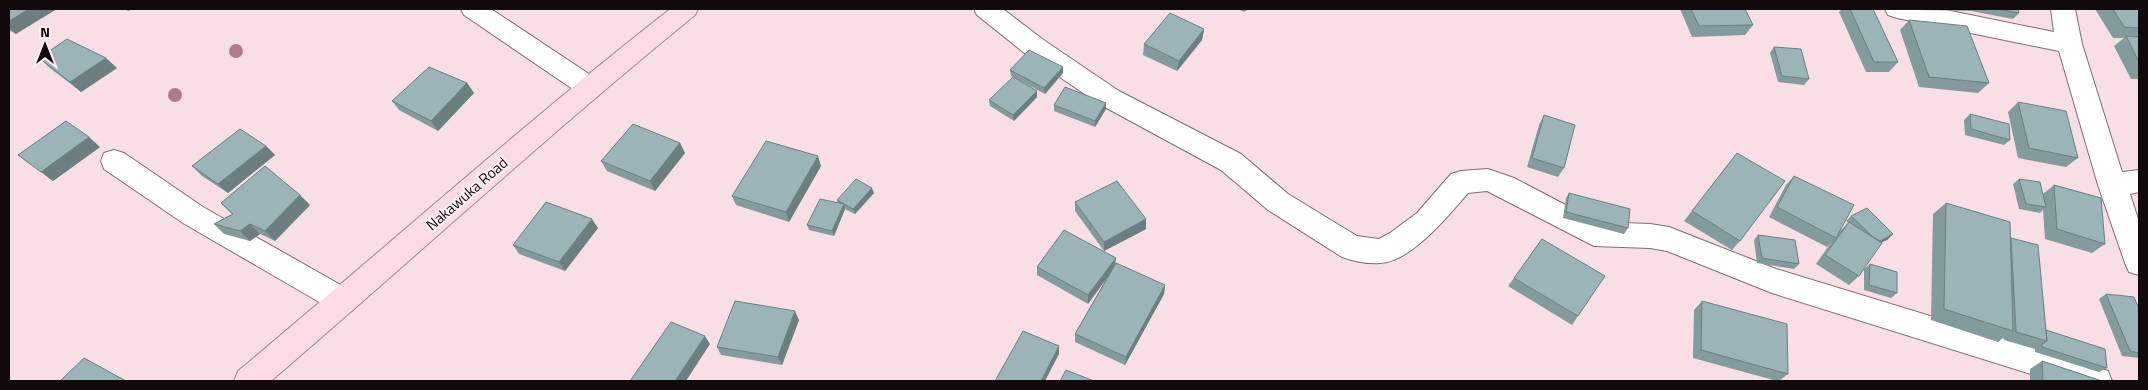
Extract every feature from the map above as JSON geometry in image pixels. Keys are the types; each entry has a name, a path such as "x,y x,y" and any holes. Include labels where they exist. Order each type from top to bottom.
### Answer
{"main road":[{"name":"Nakawuka Road","path":"249,381 589,88 686,9"}],"street":[{"path":"473,9 589,88"},
{"path":"986,9 1036,48 1110,98 1231,162 1278,202 1352,248 1380,251 1400,242 1427,221 1461,182 1488,180 1504,186 1594,234 1650,236 1669,239 1772,280 2097,381"},
{"path":"1897,9 2069,44"},
{"path":"2063,9 2069,44 2112,186 2139,263"},
{"path":"114,161 193,215 343,301"},
{"path":"2112,186 2139,181"}],"building":[{"path":"9,9 29,9 9,21"},
{"path":"1691,9 1745,9 1753,25 1699,26"},
{"path":"1850,9 1873,9 1898,62 1874,62"},
{"path":"1998,9 2018,9 2019,13"},
{"path":"2113,9 2139,9 2139,28 2124,27"},
{"path":"1170,13 1204,29 1179,61 1144,44"},
{"path":"1909,20 1967,26 1989,83 1929,77"},
{"path":"2126,36 2139,37 2139,62"},
{"path":"67,39 106,58 70,82 39,58"},
{"path":"1774,47 1801,49 1809,79 1782,76"},
{"path":"1029,50 1063,67 1044,88 1010,70"},
{"path":"429,67 467,83 431,121 392,101"},
{"path":"1013,77 1037,91 1013,115 989,100"},
{"path":"1065,87 1106,103 1095,121 1054,105"},
{"path":"2018,102 2066,111 2078,158 2029,148"},
{"path":"1970,114 2009,124 2010,140 1971,129"},
{"path":"1544,115 1575,125 1564,168 1532,158"},
{"path":"66,121 89,137 41,172 18,155"},
{"path":"633,124 680,143 650,181 601,161"},
{"path":"240,129 266,146 218,184 192,166"},
{"path":"766,141 818,156 786,212 732,196"},
{"path":"1737,153 1785,181 1740,241 1692,211"},
{"path":"265,166 300,195 265,231 250,224 240,231 214,224 233,214 221,203"},
{"path":"1794,176 1854,205 1836,238 1777,207"},
{"path":"856,179 872,188 853,209 837,200"},
{"path":"2019,179 2040,182 2046,207 2026,204"},
{"path":"1117,181 1146,219 1104,242 1075,202"},
{"path":"2054,185 2101,198 2105,244 2057,229"},
{"path":"1569,193 1630,209 1628,228 1566,212"},
{"path":"820,199 844,204 832,231 807,225"},
{"path":"546,202 592,219 559,262 513,245"},
{"path":"1946,203 2010,222 2013,331 1944,309"},
{"path":"1867,208 1893,234 1880,241 1873,237 1851,216"},
{"path":"1849,222 1882,243 1859,276 1825,255"},
{"path":"1064,230 1116,258 1088,295 1037,267"},
{"path":"1758,235 1795,240 1799,264 1762,258"},
{"path":"2011,238 2038,245 2047,341 2016,332"},
{"path":"1542,239 1605,276 1578,316 1514,278"},
{"path":"1116,263 1165,285 1126,357 1075,334"},
{"path":"1870,264 1897,272 1897,293 1869,285"},
{"path":"2106,294 2134,297 2139,309 2139,353 2130,351"},
{"path":"735,301 795,311 778,357 717,347"},
{"path":"1702,301 1787,324 1788,374 1701,350"},
{"path":"671,322 705,336 675,381 630,381"},
{"path":"2046,330 2105,349 2107,368 2042,347 2042,344 2047,341"},
{"path":"1023,331 1059,346 1041,381 995,381"},
{"path":"84,358 126,381 60,381"},
{"path":"2042,361 2102,381 2043,381"},
{"path":"1066,370 1094,381 1060,381"}]}
